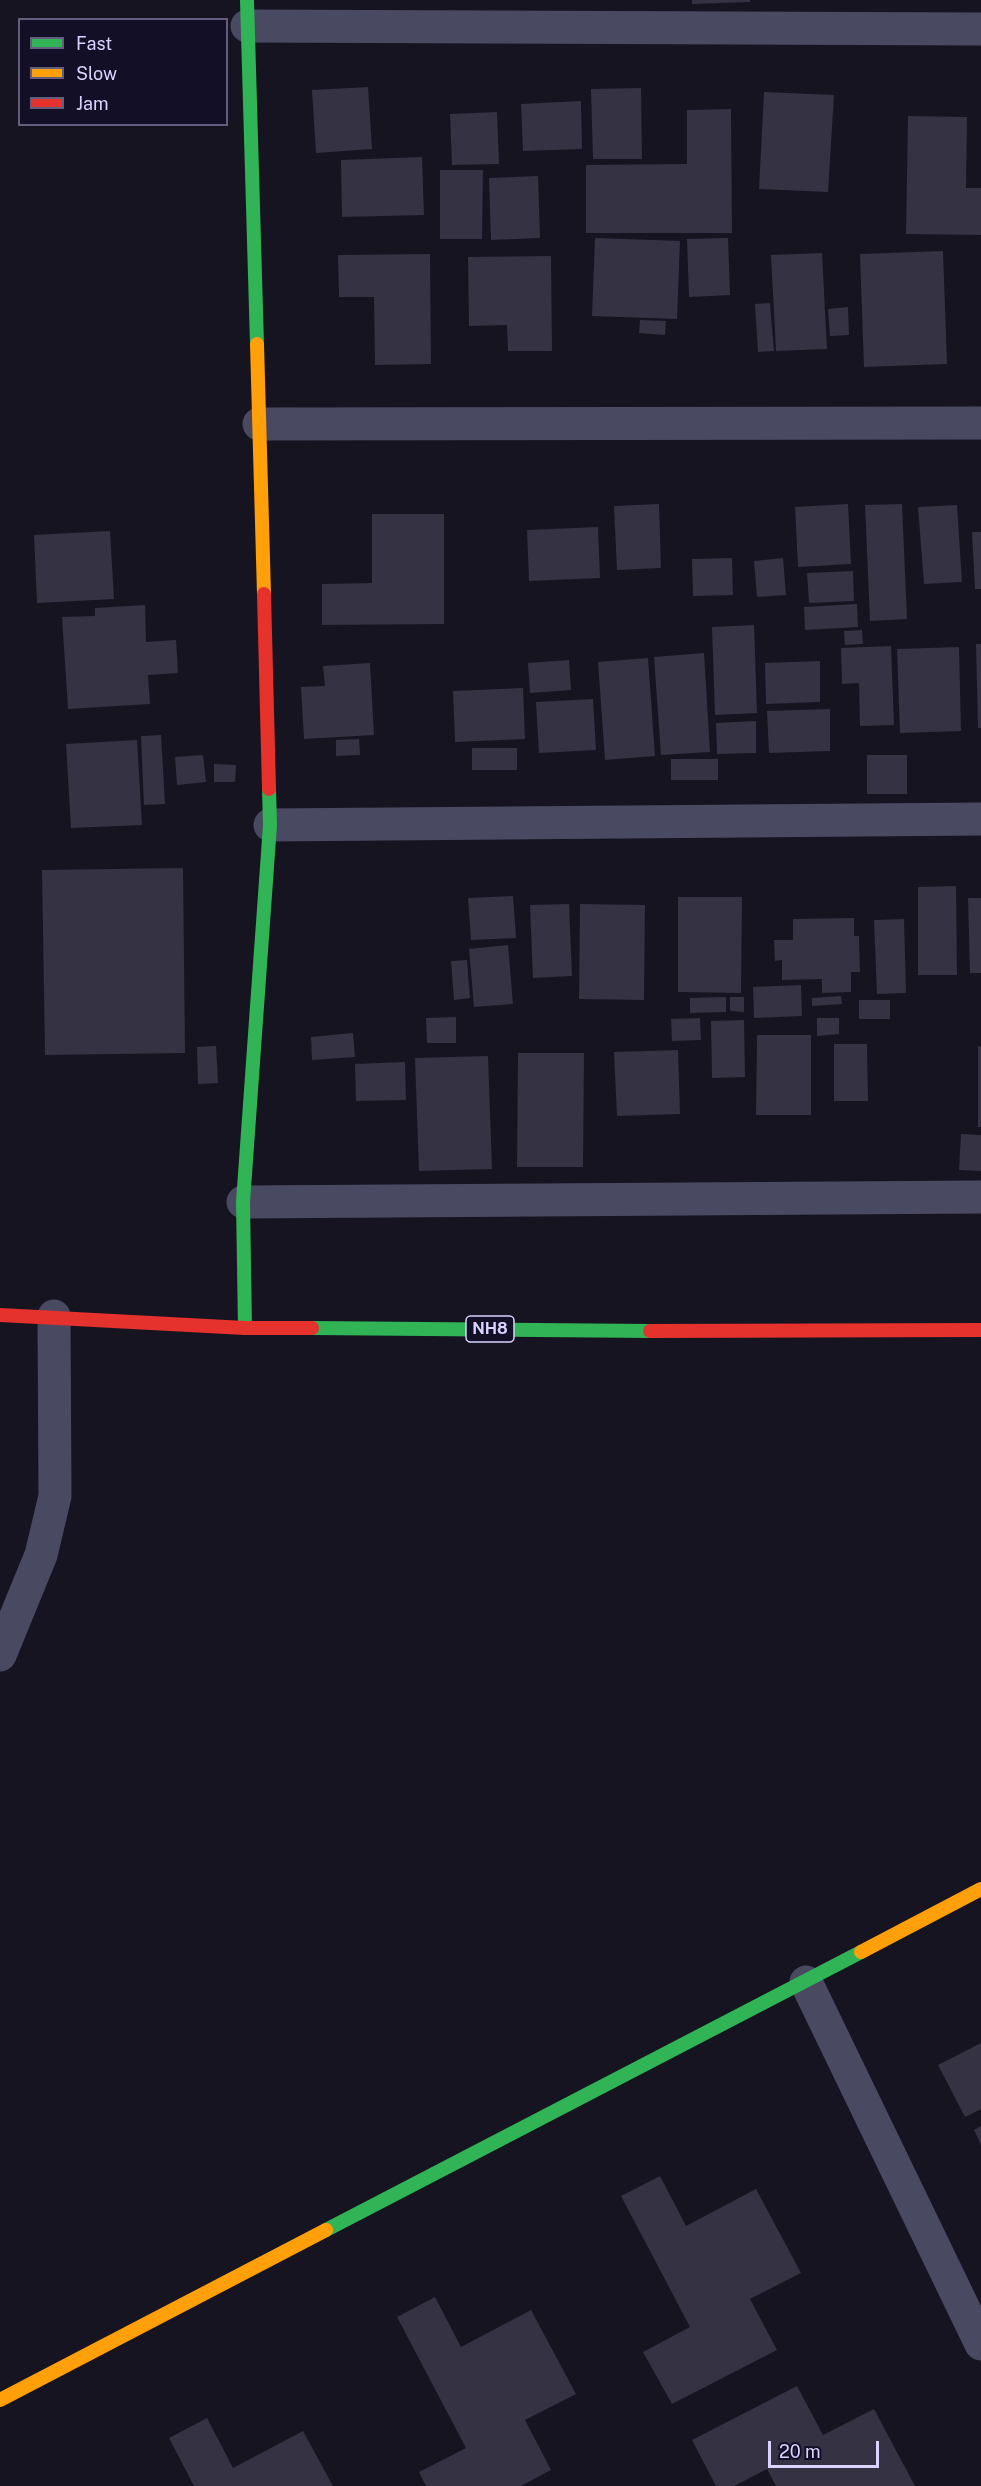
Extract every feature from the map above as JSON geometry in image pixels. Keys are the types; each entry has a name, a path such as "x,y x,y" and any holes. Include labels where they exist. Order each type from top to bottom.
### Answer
{"main road":[{"path":"245,1328 243,1202 270,825 247,13"},
{"name":"NH8","path":"0,1315 54,1316 245,1328 829,1332 981,1330"},
{"path":"0,2400 981,1889"}],"street":[{"path":"247,13 981,29"},
{"path":"259,424 981,423"},
{"path":"270,825 981,819"},
{"path":"243,1202 981,1197"},
{"path":"0,1655 41,1555 55,1496 54,1316"},
{"path":"806,1982 981,2344"}],"building":[{"path":"692,0 750,0 750,2 692,4"},
{"path":"368,87 372,149 316,153 312,90"},
{"path":"641,88 642,159 593,159 591,89"},
{"path":"764,92 834,95 828,192 759,189"},
{"path":"581,101 582,149 523,151 521,104"},
{"path":"731,109 732,233 586,233 586,165 687,164 687,110"},
{"path":"497,112 499,164 452,165 450,114"},
{"path":"908,116 967,117 966,188 981,188 981,235 906,234"},
{"path":"422,157 424,215 342,217 341,160"},
{"path":"440,170 483,170 482,239 440,239"},
{"path":"538,176 540,238 491,240 489,178"},
{"path":"595,238 680,241 677,319 592,316"},
{"path":"728,238 730,295 689,297 687,239"},
{"path":"943,251 947,364 864,367 860,254"},
{"path":"822,253 827,349 776,351 771,255"},
{"path":"430,254 431,364 375,365 374,297 339,297 338,255"},
{"path":"551,256 552,351 508,351 507,325 469,326 468,257"},
{"path":"770,303 774,351 758,352 755,304"},
{"path":"848,307 849,335 830,336 828,309"},
{"path":"640,320 666,321 665,335 639,333"},
{"path":"659,504 661,568 617,570 614,506"},
{"path":"848,504 851,564 798,567 795,507"},
{"path":"902,504 907,619 870,621 865,505"},
{"path":"957,505 962,582 924,584 918,507"},
{"path":"372,514 444,514 444,624 322,625 322,584 372,583"},
{"path":"598,527 600,578 529,581 527,530"},
{"path":"110,531 114,599 37,603 34,535"},
{"path":"972,532 981,532 981,589 975,589"},
{"path":"732,558 733,595 693,596 692,559"},
{"path":"783,558 786,595 757,597 754,561"},
{"path":"853,571 854,601 809,603 807,573"},
{"path":"857,604 858,627 805,630 804,607"},
{"path":"145,605 146,642 176,640 178,673 148,675 150,704 68,709 62,617 95,616 95,608"},
{"path":"754,625 757,713 715,715 712,627"},
{"path":"862,630 863,644 845,645 844,631"},
{"path":"976,644 981,644 981,728 978,728"},
{"path":"891,646 894,725 860,726 859,683 842,684 841,648"},
{"path":"959,647 961,731 900,733 897,649"},
{"path":"704,653 710,752 661,755 654,657"},
{"path":"648,658 655,756 605,760 598,662"},
{"path":"569,660 571,690 530,693 528,663"},
{"path":"820,661 820,702 766,704 765,663"},
{"path":"370,663 374,735 304,739 301,687 325,686 323,666"},
{"path":"523,688 525,739 455,742 453,691"},
{"path":"593,699 596,750 539,753 536,702"},
{"path":"830,709 830,751 769,753 767,711"},
{"path":"756,721 756,753 717,754 716,723"},
{"path":"161,735 165,804 144,805 141,736"},
{"path":"359,739 360,755 336,756 336,740"},
{"path":"137,740 142,825 71,828 66,744"},
{"path":"472,748 517,748 517,770 472,770"},
{"path":"203,755 206,782 177,785 175,757"},
{"path":"867,755 907,755 907,794 867,794"},
{"path":"671,759 718,759 718,780 671,780"},
{"path":"214,764 236,765 235,782 214,782"},
{"path":"183,868 185,1053 45,1055 42,870"},
{"path":"956,886 957,975 918,975 918,887"},
{"path":"513,896 516,938 471,940 468,898"},
{"path":"678,897 742,897 741,993 678,992"},
{"path":"968,898 981,898 981,973 970,973"},
{"path":"569,904 572,976 533,978 530,905"},
{"path":"580,904 645,905 644,1000 579,999"},
{"path":"854,918 854,936 859,936 860,972 851,972 851,992 822,993 822,979 782,980 782,960 775,961 774,940 793,940 793,919"},
{"path":"904,919 906,993 877,994 874,920"},
{"path":"508,945 513,1004 474,1007 469,949"},
{"path":"467,960 470,998 454,1000 451,961"},
{"path":"801,985 802,1016 754,1018 753,987"},
{"path":"841,996 842,1004 812,1006 812,998"},
{"path":"726,997 726,1012 690,1013 690,998"},
{"path":"730,997 744,997 744,1012 730,1011"},
{"path":"859,1000 890,1000 890,1019 859,1019"},
{"path":"456,1017 456,1043 427,1043 426,1018"},
{"path":"700,1018 701,1040 672,1041 671,1019"},
{"path":"817,1018 839,1018 839,1034 817,1036"},
{"path":"744,1020 745,1077 712,1078 711,1021"},
{"path":"353,1033 355,1057 312,1060 311,1037"},
{"path":"757,1035 811,1035 811,1115 756,1115"},
{"path":"834,1044 867,1044 868,1101 834,1101"},
{"path":"216,1046 218,1083 198,1084 197,1047"},
{"path":"978,1046 981,1047 981,1127 978,1127"},
{"path":"678,1050 680,1114 617,1116 614,1052"},
{"path":"518,1053 584,1053 583,1167 517,1167"},
{"path":"488,1056 492,1169 419,1171 415,1058"},
{"path":"405,1062 406,1100 356,1101 355,1064"},
{"path":"961,1134 981,1135 981,1171 959,1170"},
{"path":"981,2043 981,2109 965,2117 938,2065"},
{"path":"981,2126 981,2145 974,2130"},
{"path":"660,2176 686,2226 756,2189 801,2273 750,2299 777,2350 672,2404 643,2352 690,2327 621,2196"},
{"path":"435,2297 461,2347 531,2310 576,2394 525,2420 551,2470 521,2486 426,2486 419,2472 466,2448 397,2317"},
{"path":"797,2386 823,2435 874,2409 915,2486 776,2486 767,2469 734,2486 716,2486 692,2440"},
{"path":"207,2418 233,2468 303,2431 333,2486 194,2486 169,2438"}],"traffic: fast":[{"path":"247,0 257,344"},
{"path":"245,1328 243,1202 270,825 269,789"},
{"path":"312,1328 650,1331"},
{"path":"326,2230 861,1952"}],"traffic: slow":[{"path":"257,344 264,594"},
{"path":"861,1952 981,1889"},
{"path":"0,2400 326,2230"}],"traffic: jam":[{"path":"264,594 269,789"},
{"path":"0,1315 245,1328 312,1328"},
{"path":"650,1331 981,1330"}]}
